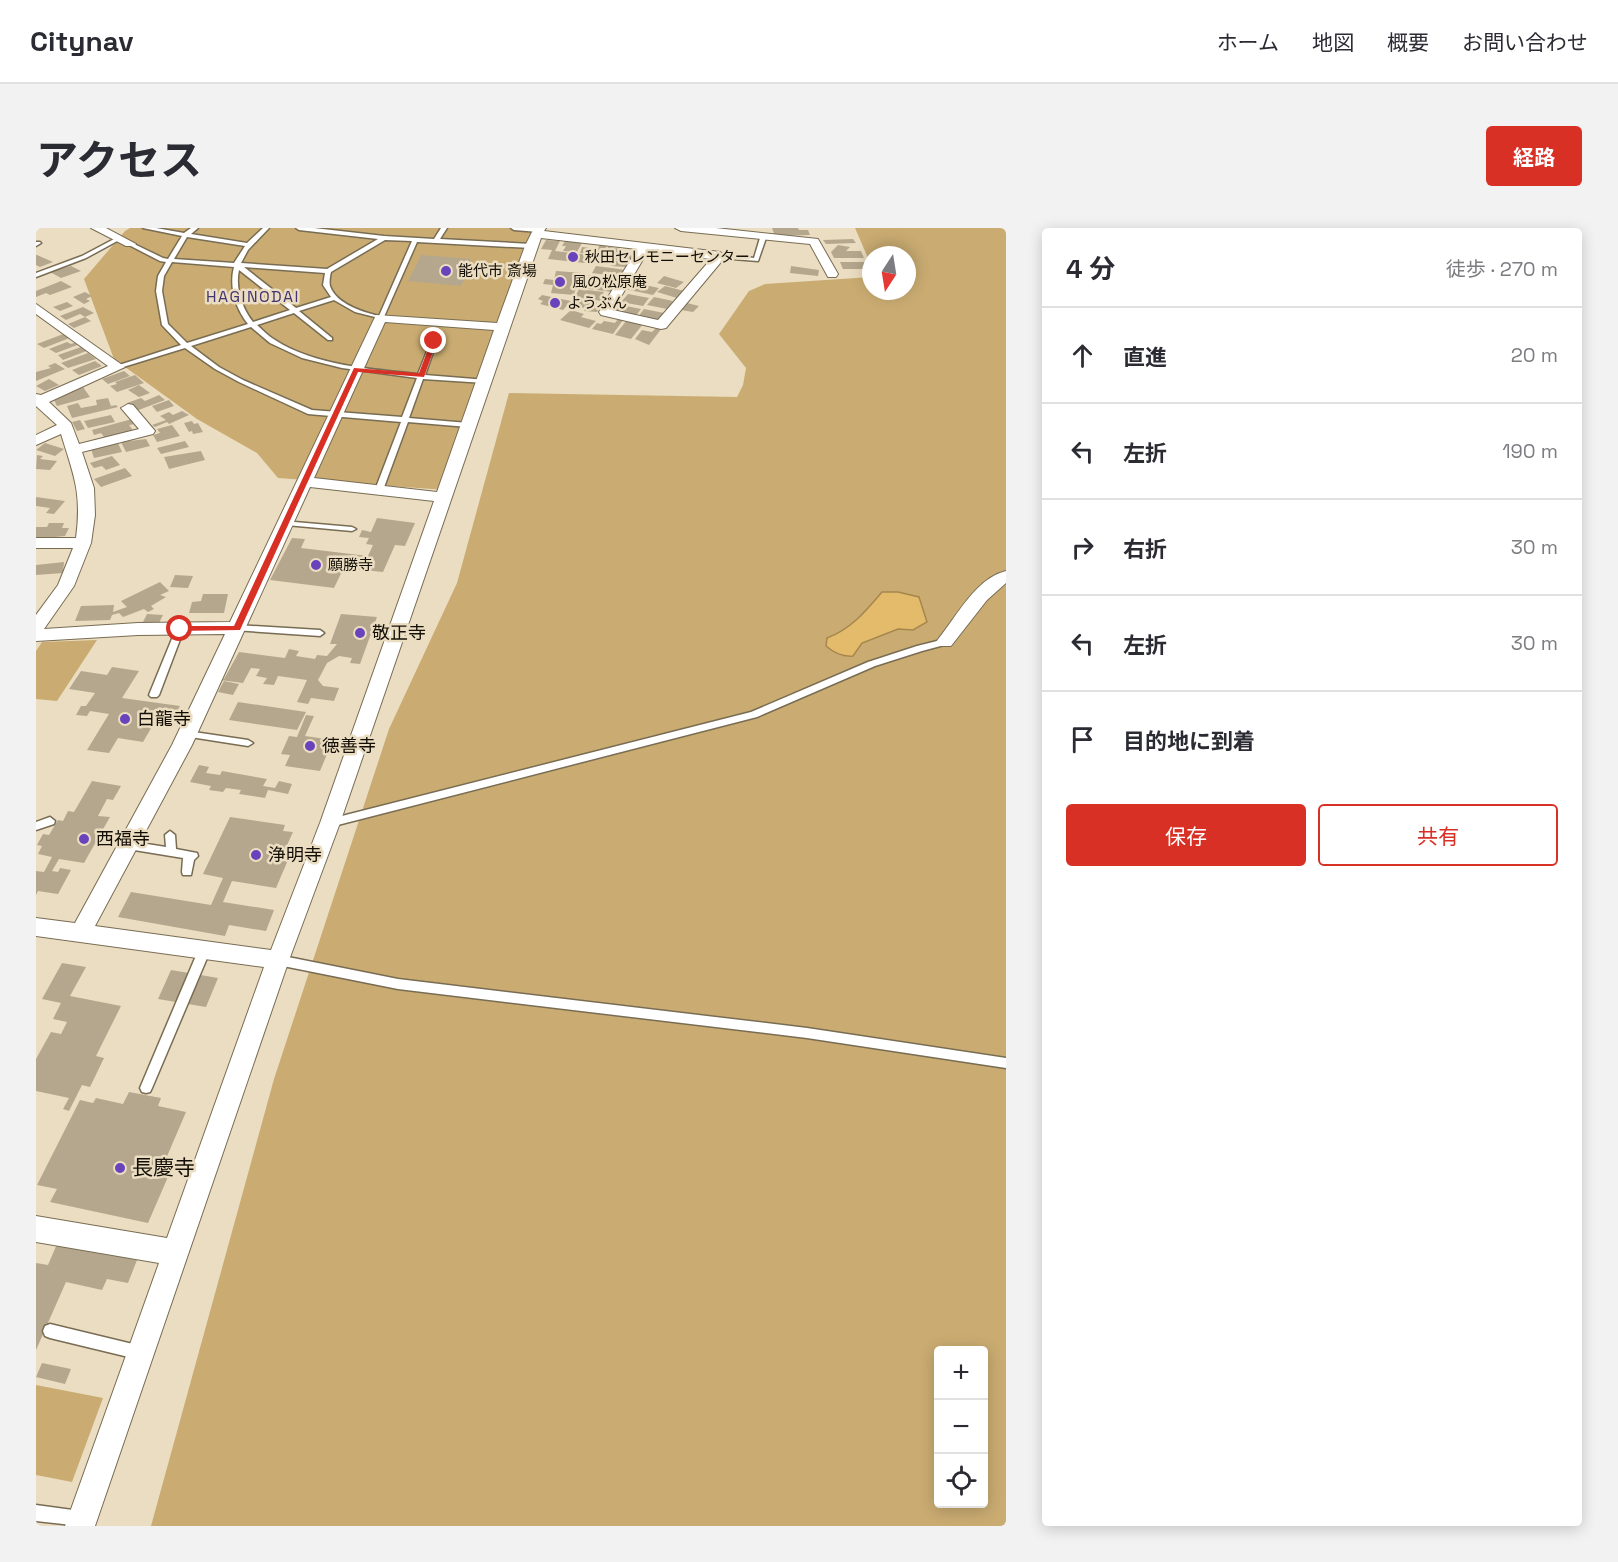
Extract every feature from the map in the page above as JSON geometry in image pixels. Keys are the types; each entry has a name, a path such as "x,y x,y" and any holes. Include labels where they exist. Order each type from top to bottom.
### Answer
{"street":[{"path":"97,228 130,244"},
{"path":"681,228 765,233 814,242 832,273"},
{"path":"82,1523 278,960 330,823 502,327 537,235 720,256"},
{"path":"644,247 605,312 661,325 720,256"},
{"path":"36,308 118,367"},
{"path":"81,932 187,734 381,318 502,327"},
{"path":"36,627 66,586 83,543 87,514 86,488 66,426 38,400 118,367"},
{"path":"74,450 148,430 128,408"},
{"path":"36,441 66,426"},
{"path":"306,482 444,497"},
{"path":"36,543 83,543"},
{"path":"945,642 978,600 997,580 1006,576"},
{"path":"36,634 237,628"},
{"path":"36,927 278,960"},
{"path":"36,1229 176,1253"}],"lane":[{"path":"146,228 247,245"},
{"path":"195,228 185,235 161,276 159,291 159,304 165,325 185,345 217,368 266,394 311,412 468,425"},
{"path":"266,228 247,245 236,264 234,282 237,300 252,323 262,333 285,347 328,364 356,370 484,381"},
{"path":"299,228 384,238 436,241 537,235"},
{"path":"436,241 444,228"},
{"path":"514,228 537,235"},
{"path":"720,256 756,260 765,233"},
{"path":"130,244 162,260 328,271 384,238"},
{"path":"36,275 84,257 118,239"},
{"path":"328,271 326,285 335,298 351,308 381,318 415,240"},
{"path":"236,264 330,339"},
{"path":"118,367 335,298"},
{"path":"379,490 434,341"},
{"path":"286,523 352,530"},
{"path":"237,628 320,633"},
{"path":"154,695 180,629"},
{"path":"330,823 754,715 820,685 907,650 945,642"},
{"path":"187,734 248,743"},
{"path":"36,826 50,821"},
{"path":"170,835 171,852"},
{"path":"128,845 191,856 187,873"},
{"path":"146,1088 204,951"},
{"path":"278,960 398,984 807,1033 1006,1063"},
{"path":"50,1331 142,1353"},
{"path":"36,1513 82,1523"}],"shaded area":[{"path":"130,228 535,228 501,311 446,490 278,478 257,453 197,419 114,359 84,279"},
{"path":"855,228 1006,228 1006,1526 151,1526 274,1079 389,729 457,583 509,393 737,397 743,385 746,368 719,334 749,291 765,284 862,278 862,300 916,300 916,246 863,246"},
{"path":"882,592 898,592 919,597 927,622 913,630 898,629 862,643 853,656 838,654 826,646 827,638 851,624"},
{"path":"97,640 57,701 36,699 36,651 42,642"},
{"path":"36,1385 103,1398 72,1482 36,1475"}],"building":[{"path":"772,228 798,228 808,230 810,235 775,236"},
{"path":"853,239 856,243 826,244 823,240"},
{"name":"秋田セレモニーセンター","path":"546,240 560,241 555,251 598,256 594,264 548,259 552,250 541,249"},
{"path":"565,241 582,243 577,252 563,251 566,246 562,246"},
{"path":"600,244 607,244 603,255 580,253 582,247 598,249"},
{"path":"838,245 850,247 846,251 861,251 862,258 834,258 831,252"},
{"path":"608,247 621,249 618,254 636,256 626,267 611,266 613,261 626,261 602,258"},
{"path":"36,255 53,262 40,267 36,265"},
{"name":"能代市 斎場","path":"421,255 471,259 468,267 481,268 478,275 467,274 461,286 408,281"},
{"path":"840,262 862,262 862,269 843,269"},
{"path":"71,266 81,271 61,278 50,272"},
{"path":"596,266 626,270 622,277 592,273"},
{"path":"791,266 819,270 818,276 790,273"},
{"name":"風の松原庵","path":"556,271 584,273 583,280 578,280 574,295 551,293 553,285 543,284 545,279 554,280"},
{"path":"589,275 607,277 602,287 613,288 612,292 581,288 584,282 593,283 586,281"},
{"path":"664,276 684,282 676,288 657,283"},
{"path":"61,281 72,287 50,295 46,293 36,297 36,291"},
{"path":"631,282 659,288 653,295 625,289"},
{"path":"665,286 684,291 677,298 657,292"},
{"path":"579,289 604,292 602,296 610,297 608,302 575,297"},
{"path":"85,292 92,296 86,299 90,301 84,304 73,297"},
{"path":"628,294 649,298 643,306 621,302"},
{"name":"ようぶん","path":"542,295 571,301 563,310 540,304 543,301 538,299"},
{"path":"654,297 673,301 667,309 647,305"},
{"path":"574,300 597,302 595,307 600,307 597,312 584,311 586,308 571,306"},
{"path":"67,302 73,306 60,311 53,307"},
{"path":"687,303 699,306 693,312 681,310"},
{"path":"621,305 641,309 635,317 609,311"},
{"path":"83,307 94,313 85,317 80,314 66,320 60,316"},
{"path":"644,309 664,313 657,322 637,318"},
{"path":"571,310 584,314 581,317 596,321 589,328 560,320"},
{"path":"85,317 91,321 74,328 68,324"},
{"path":"618,319 623,320 613,334 592,329 597,323 601,324 604,321 615,323"},
{"path":"627,320 643,324 631,339 615,335"},
{"path":"657,327 662,328 649,345 635,339 642,330 652,332"},
{"path":"66,333 72,337 44,348 37,344"},
{"path":"67,342 80,344 56,353 49,349"},
{"path":"84,346 89,350 63,360 58,355"},
{"path":"88,353 96,359 68,368 61,363"},
{"path":"95,361 102,366 79,375 72,370"},
{"path":"55,363 65,369 36,381 36,372 51,368 48,366"},
{"path":"124,371 130,376 108,384 102,379"},
{"path":"135,375 144,383 117,392 110,386 117,384 115,382"},
{"path":"49,379 59,385 45,391 36,386"},
{"path":"139,385 150,393 139,397 128,390"},
{"path":"83,387 90,397 57,406 53,398"},
{"path":"159,395 165,400 136,411 127,403 141,398 145,401"},
{"path":"108,398 111,406 118,407 72,418 67,406 78,403 81,408 97,405 96,400"},
{"path":"169,400 174,406 157,412 152,406"},
{"path":"182,411 189,415 169,424 167,422 155,427 152,425 166,420 160,416 169,412 173,415"},
{"path":"111,415 115,422 88,428 84,421"},
{"path":"132,419 135,424 129,425 134,432 96,442 94,440 104,437 101,433 94,435 92,430"},
{"path":"80,420 85,429 77,431 72,422"},
{"path":"192,421 194,424 198,423 203,432 193,434 192,431 189,432 184,423"},
{"path":"172,425 180,436 157,442 153,435 160,433 157,429"},
{"path":"146,439 150,446 126,452 121,442"},
{"path":"185,441 189,447 161,454 157,448"},
{"path":"45,443 64,449 55,456 36,450"},
{"path":"118,443 122,452 94,458 91,449"},
{"path":"201,451 205,460 169,469 164,457"},
{"path":"37,455 43,456 40,459 57,461 50,470 36,469"},
{"path":"112,456 120,465 106,470 102,466 94,468 90,463"},
{"path":"125,468 132,476 101,487 94,479"},
{"path":"36,497 65,501 54,514 46,513 50,508 36,506"},
{"path":"377,518 415,523 405,546 395,545 383,572 354,569 359,560 348,559 334,588 270,580 292,538 305,539 301,548 368,556 373,545 366,544 369,538 359,537 362,530 371,532"},
{"path":"49,523 64,523 62,528 69,528 65,536 36,539 36,527 47,527"},
{"path":"64,562 63,573 36,575 36,565"},
{"path":"175,575 193,576 188,588 170,587"},
{"path":"160,582 169,591 160,595 166,597 151,606 154,609 148,612 144,609 123,617 119,613 112,615 110,620 75,621 81,606 114,605 113,612 127,607 121,601"},
{"path":"203,594 228,594 224,613 189,613 192,602 201,601"},
{"path":"147,614 163,615 159,623 143,622"},
{"path":"341,614 377,617 360,664 350,663 352,658 339,656 327,663 318,680 323,686 339,688 334,701 311,698 308,704 297,702 307,680 278,676 274,685 263,684 267,678 256,676 260,669 251,668 243,683 220,680 224,679 239,652 285,658 289,649 299,651 296,656 315,659 317,655 327,656 337,644 330,644"},
{"path":"112,667 139,671 122,698 180,706 175,715 160,713 143,742 118,738 109,753 87,750 109,714 90,711 87,716 76,715 81,706 86,706 95,693 69,689 81,671 107,675"},
{"path":"224,681 239,684 233,695 218,692"},
{"path":"238,702 306,712 297,730 229,720"},
{"path":"306,715 314,716 305,736 333,740 320,771 285,766 290,755 281,754 289,736 297,737"},
{"path":"199,765 209,767 206,773 220,775 222,771 267,779 263,786 275,788 279,781 292,784 288,794 268,790 265,798 239,794 241,790 226,788 223,792 209,790 211,786 190,782"},
{"path":"92,781 121,786 113,800 107,799 98,816 110,817 84,863 59,859 52,871 58,872 60,868 71,870 58,894 38,891 36,895 36,871 44,872 52,857 38,854 42,846 37,845 43,834 49,835 58,820 63,821 68,811 74,812"},
{"path":"230,817 285,825 283,831 293,832 284,852 291,853 276,888 232,881 223,902 274,910 266,931 229,925 225,936 118,917 131,892 211,905 223,878 203,874"},
{"path":"62,963 86,967 70,996 121,1006 96,1056 104,1058 90,1087 82,1085 69,1111 63,1109 69,1098 36,1091 36,1059 51,1032 61,1034 67,1022 53,1019 61,1003 42,999"},
{"path":"171,970 218,978 206,1007 158,999"},
{"path":"129,1092 161,1098 158,1106 186,1112 165,1161 174,1163 148,1223 50,1202 57,1189 37,1185 80,1100 93,1103 96,1098 123,1104"},
{"path":"57,1244 137,1260 128,1283 107,1279 102,1290 66,1282 36,1350 36,1263 48,1265"},
{"path":"42,1363 71,1369 65,1384 36,1377"}],"place":[{"name":"秋田セレモニーセンター","path":"573,257"},
{"name":"能代市 斎場","path":"446,271"},
{"name":"風の松原庵","path":"560,282"},
{"name":"ようぶん","path":"555,303"},
{"name":"願勝寺","path":"316,565"},
{"name":"敬正寺","path":"360,633"},
{"name":"白龍寺","path":"125,719"},
{"name":"徳善寺","path":"310,746"},
{"name":"西福寺","path":"84,839"},
{"name":"浄明寺","path":"256,855"},
{"name":"長慶寺","path":"120,1168"}],"district":[{"name":"HAGINODAI","path":"253,296"}],"route":[{"path":"180,629 237,628 272,549 300,496 356,370 422,375 434,341"}]}
